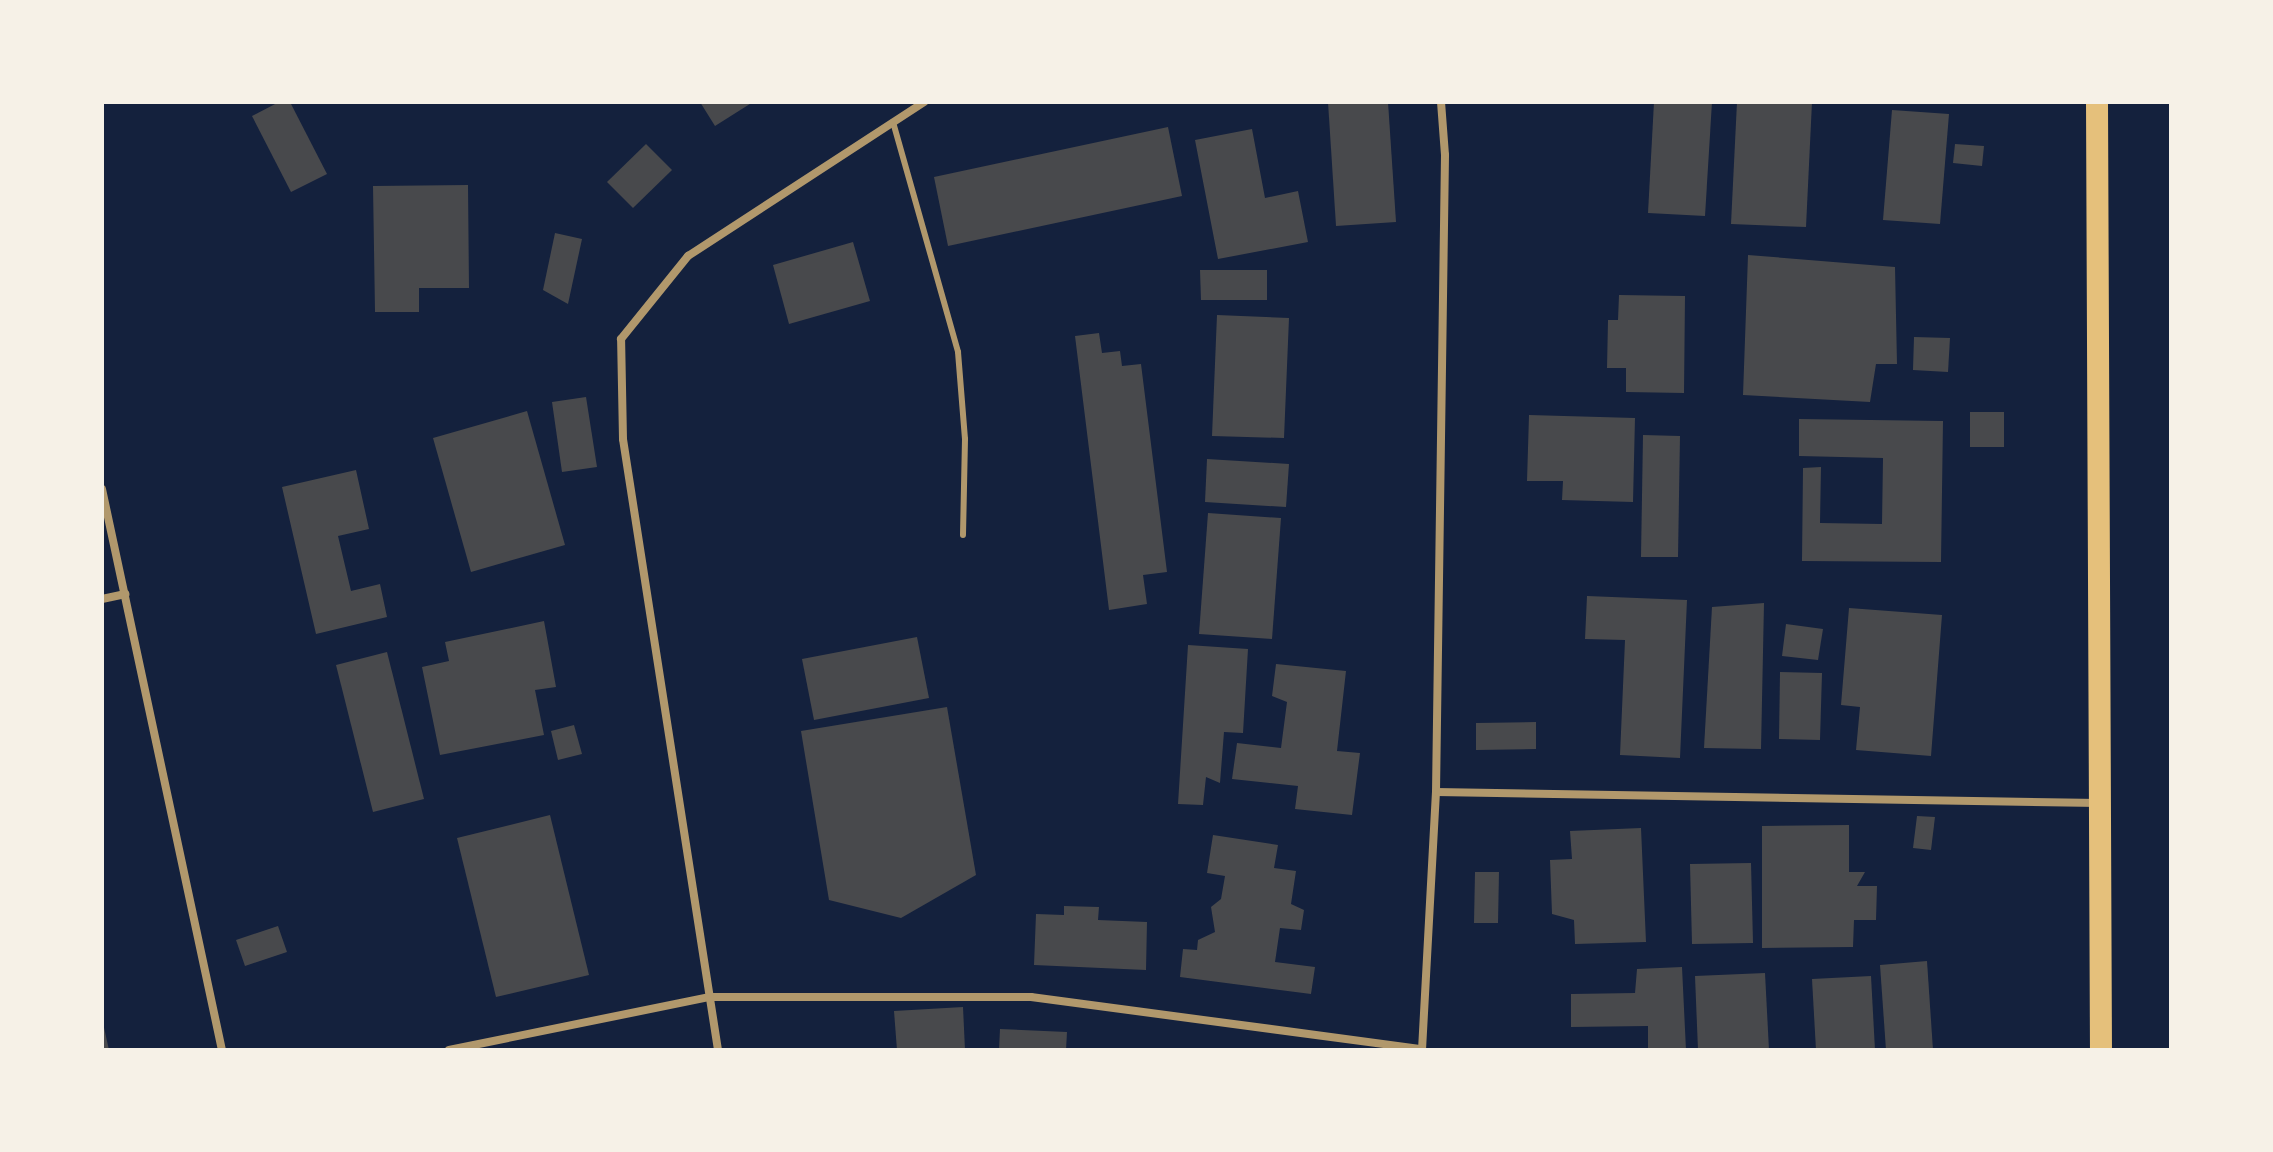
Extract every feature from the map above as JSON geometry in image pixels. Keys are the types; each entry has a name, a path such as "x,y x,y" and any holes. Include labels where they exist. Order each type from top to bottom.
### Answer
{"highway":[{"path":"2097,102 2104,803 2101,1050"}],"street":[{"path":"718,1050 623,439 621,339 688,256 924,102"},
{"path":"449,1050 709,997 1031,997 1422,1049 1436,792 1445,155 1441,102"},
{"path":"102,489 222,1050"},
{"path":"102,599 125,594"},
{"path":"1436,792 2104,803"}],"lane":[{"path":"893,122 958,352 965,439 963,535"}],"building":[{"path":"279,102 290,102 327,174 291,192 252,116"},
{"path":"700,102 753,102 715,126"},
{"path":"1328,102 1388,102 1396,222 1336,226"},
{"path":"1654,102 1712,102 1705,216 1648,213"},
{"path":"1737,102 1812,102 1806,227 1731,224"},
{"path":"1892,110 1949,114 1940,224 1883,220"},
{"path":"1168,127 1182,196 948,246 934,177"},
{"path":"1252,129 1265,198 1298,191 1308,242 1218,259 1195,140"},
{"path":"646,144 672,170 633,208 607,182"},
{"path":"1955,144 1984,146 1982,166 1953,163"},
{"path":"468,185 469,288 419,288 419,312 375,312 373,186"},
{"path":"555,233 582,239 568,304 543,290"},
{"path":"853,242 870,301 789,324 773,265"},
{"path":"1748,255 1895,267 1897,364 1876,364 1870,402 1743,395"},
{"path":"1200,270 1267,270 1267,300 1201,300"},
{"path":"1619,295 1685,296 1684,393 1626,392 1626,368 1607,368 1608,320 1618,320"},
{"path":"1217,315 1289,318 1284,438 1212,436"},
{"path":"1099,333 1102,353 1120,351 1122,366 1141,364 1167,572 1143,575 1147,604 1109,610 1075,336"},
{"path":"1914,337 1950,338 1948,372 1913,370"},
{"path":"586,397 597,467 562,472 552,402"},
{"path":"527,411 565,545 471,572 433,438"},
{"path":"1970,412 2004,412 2004,447 1970,447"},
{"path":"1529,415 1635,418 1633,502 1562,500 1563,481 1527,481"},
{"path":"1799,419 1943,421 1941,562 1802,561 1803,468 1821,467 1820,523 1882,524 1883,458 1799,456"},
{"path":"1643,435 1680,436 1678,557 1641,557"},
{"path":"1207,459 1289,464 1286,507 1205,502"},
{"path":"356,470 369,529 338,536 351,591 380,584 387,617 316,634 282,487"},
{"path":"1208,513 1281,518 1272,639 1199,634"},
{"path":"1587,596 1687,600 1680,758 1620,755 1625,640 1585,639"},
{"path":"1764,603 1761,749 1704,748 1712,607"},
{"path":"1849,608 1942,615 1931,756 1856,750 1860,707 1841,705"},
{"path":"544,621 556,687 535,690 544,735 440,755 422,667 449,661 445,642"},
{"path":"1786,624 1823,629 1818,660 1782,656"},
{"path":"917,637 929,698 814,720 802,659"},
{"path":"1188,645 1248,649 1243,733 1224,732 1220,783 1206,777 1203,805 1178,804"},
{"path":"387,652 424,799 373,812 336,665"},
{"path":"1276,664 1346,671 1337,751 1360,753 1352,815 1295,809 1298,786 1232,779 1237,743 1281,748 1287,702 1272,696"},
{"path":"1780,672 1822,673 1820,740 1779,739"},
{"path":"947,707 976,875 901,918 829,900 801,731"},
{"path":"1536,722 1536,749 1476,750 1476,723"},
{"path":"574,725 582,754 558,760 551,731"},
{"path":"550,815 589,975 496,997 457,838"},
{"path":"1917,816 1935,817 1931,850 1913,848"},
{"path":"1849,825 1849,872 1865,872 1857,886 1877,886 1876,920 1854,920 1853,947 1762,948 1762,826"},
{"path":"1641,828 1646,942 1575,944 1574,920 1552,914 1550,860 1572,859 1570,831"},
{"path":"1213,835 1278,845 1274,868 1296,871 1291,904 1304,910 1301,930 1280,928 1275,962 1315,967 1311,994 1180,977 1183,949 1197,950 1198,940 1215,932 1211,907 1221,899 1225,876 1207,873"},
{"path":"1751,863 1753,943 1692,944 1690,864"},
{"path":"1475,872 1499,872 1498,923 1474,923"},
{"path":"1064,906 1099,907 1098,920 1147,922 1146,970 1034,965 1036,914 1064,915"},
{"path":"278,926 287,952 245,966 236,940"},
{"path":"1927,961 1933,1050 1886,1050 1880,965"},
{"path":"1682,967 1686,1050 1648,1050 1648,1026 1571,1027 1571,994 1635,993 1637,969"},
{"path":"1765,973 1769,1050 1698,1050 1695,976"},
{"path":"1871,976 1875,1050 1816,1050 1812,979"},
{"path":"963,1007 965,1050 897,1050 894,1011"},
{"path":"103,1023 109,1050 102,1050"},
{"path":"1000,1029 1067,1032 1066,1050 999,1050"}]}
